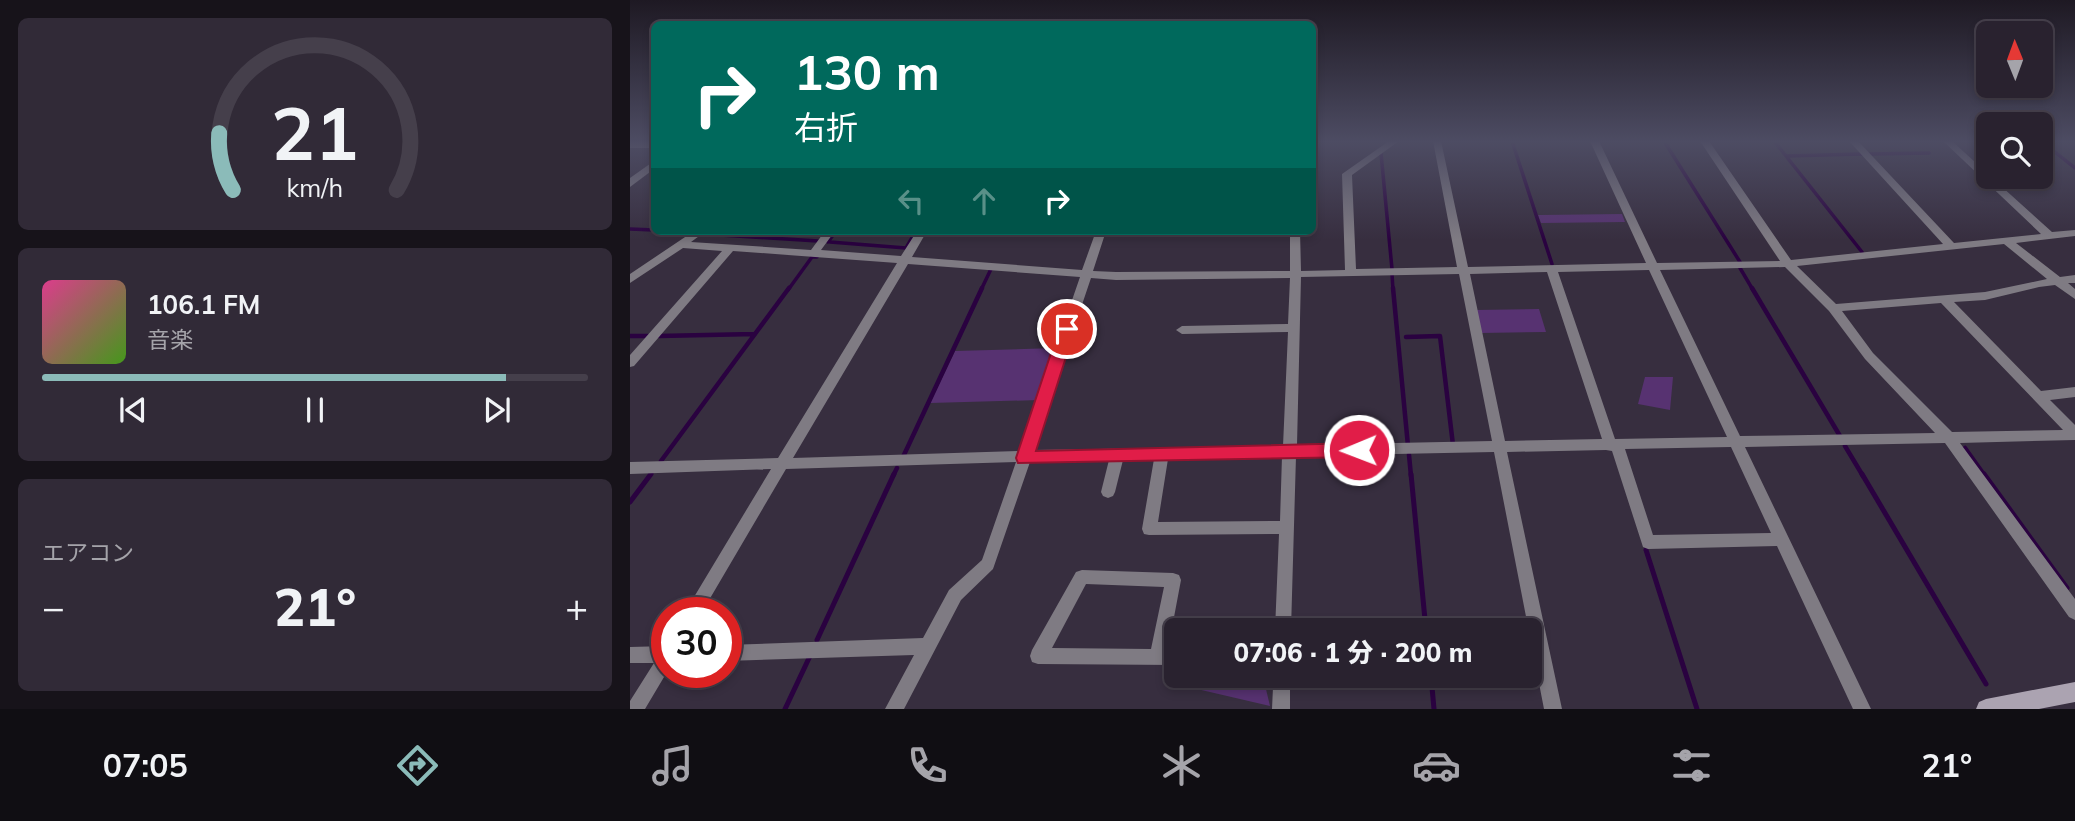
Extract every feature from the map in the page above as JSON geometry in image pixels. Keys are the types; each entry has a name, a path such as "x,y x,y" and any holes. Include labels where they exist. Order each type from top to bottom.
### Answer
{"main road":[{"path":"1986,709 2075,692"}],"street":[{"path":"1347,174 1351,273"},
{"path":"1444,174 1553,709"},
{"path":"1609,174 1862,709"},
{"path":"1727,174 1788,264 1833,308 1869,356 1950,439 2075,612"},
{"path":"1884,174 1952,247"},
{"path":"1983,174 2050,236"},
{"path":"682,245 1150,277 1788,264 2075,233"},
{"path":"630,279 696,235"},
{"path":"814,253 827,235"},
{"path":"702,597 920,235"},
{"path":"894,709 960,587 988,564 1100,235"},
{"path":"1283,618 1296,274 1295,235"},
{"path":"2006,240 2075,295"},
{"path":"630,363 730,248"},
{"path":"1551,269 1648,542 1781,539"},
{"path":"1833,308 1985,296 2056,280 2075,279"},
{"path":"1945,300 2075,435"},
{"path":"1182,330 1294,328"},
{"path":"2039,396 2075,392"},
{"path":"630,468 2075,435"},
{"path":"1162,454 1149,529 1285,527"},
{"path":"1108,492 1117,455"},
{"path":"1158,657 1173,580 1082,577 1038,656 1158,657 1164,657"},
{"path":"742,652 927,646"},
{"path":"630,656 651,656"},
{"path":"635,709 651,682"},
{"path":"1281,709 1282,688"}],"shaded area":[{"path":"1622,214 1625,222 1541,223 1538,215"},
{"path":"1539,309 1546,332 1480,333 1475,310"},
{"path":"1056,348 1039,400 930,403 955,351"},
{"path":"1645,377 1673,377 1670,410 1638,404"},
{"path":"1266,688 1270,706 1197,689"}],"waterway":[{"path":"1383,174 1392,269"},
{"path":"1523,174 1552,264"},
{"path":"1685,174 1740,262"},
{"path":"1800,174 1862,252"},
{"path":"630,229 651,230"},
{"path":"721,235 818,241"},
{"path":"828,242 833,235"},
{"path":"830,242 906,248 914,235"},
{"path":"788,290 812,257 817,257"},
{"path":"1740,268 1753,290"},
{"path":"981,290 991,269"},
{"path":"1392,274 1393,290"},
{"path":"755,334 789,288"},
{"path":"903,457 982,288"},
{"path":"1393,288 1408,446"},
{"path":"1752,288 1840,436"},
{"path":"659,336 755,334"},
{"path":"661,461 755,334"},
{"path":"630,336 648,336"},
{"path":"1406,337 1440,336 1453,445"},
{"path":"1845,446 1863,476"},
{"path":"1965,448 1985,476"},
{"path":"1409,455 1411,476"},
{"path":"894,474 897,468"},
{"path":"630,502 651,474"},
{"path":"817,640 894,474"},
{"path":"1411,474 1425,618"},
{"path":"1862,474 1986,684"},
{"path":"1984,474 2067,588"},
{"path":"1646,550 1697,709"},
{"path":"785,709 810,656"},
{"path":"1432,688 1434,709"}],"route":[{"path":"1067,329 1025,458 1359,450"}]}
